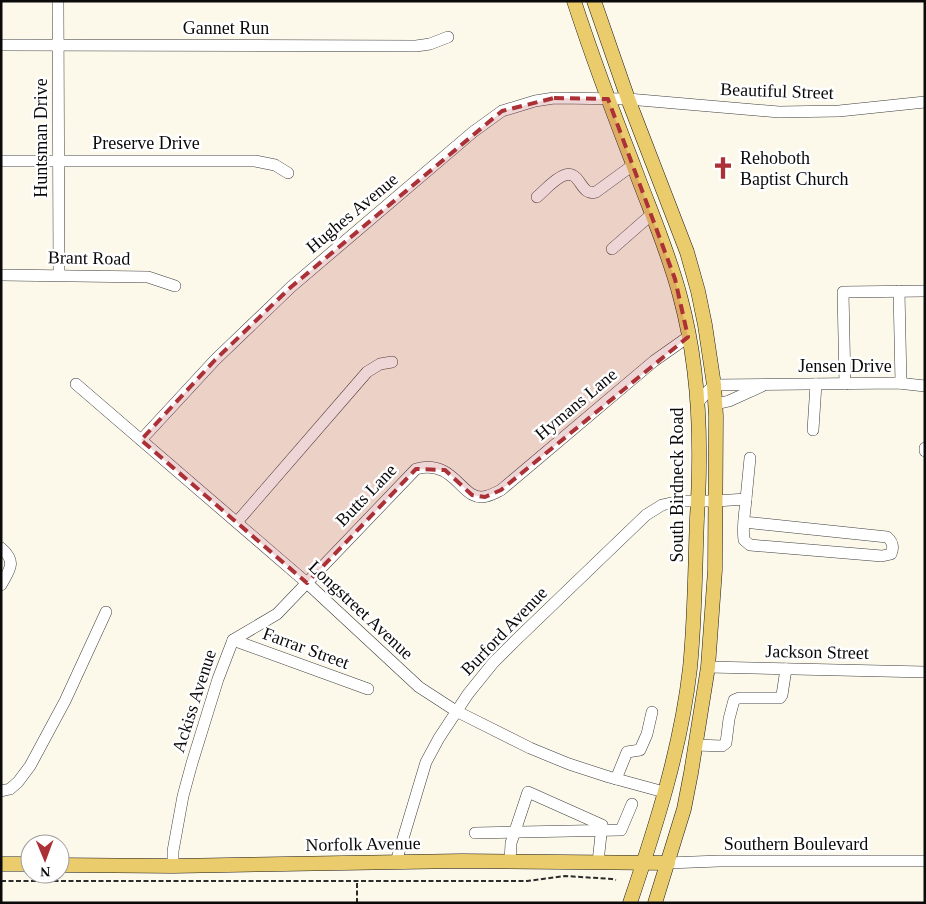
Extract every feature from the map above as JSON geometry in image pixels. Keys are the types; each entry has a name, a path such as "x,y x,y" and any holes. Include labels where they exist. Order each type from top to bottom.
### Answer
{"main road":[{"name":"South Birdneck Road","path":"574,1 608,98 665,247 680,296 688,337 697,404 698,501 694,619 690,670 676,746 644,862 630,903"},
{"path":"594,1 628,99 687,252 700,300 716,404 714,600 708,667 684,809 655,903"},
{"name":"Norfolk Avenue","path":"70,864 173,866 396,862 668,863"},
{"path":"1,864 20,864"}],"street":[{"name":"Huntsman Drive","path":"58,1 59,275"},
{"name":"Gannet Run","path":"1,45 416,46 430,44 448,37"},
{"name":"Hughes Avenue","path":"141,440 215,360 291,287 473,132 502,112 535,101 554,98 628,99"},
{"name":"Beautiful Street","path":"628,99 779,112 839,111 925,102"},
{"name":"Preserve Drive","path":"1,161 256,161 275,165 288,173"},
{"path":"537,196 563,175 570,174 575,176 586,192 596,192 633,165"},
{"path":"612,249 652,214"},
{"name":"Brant Road","path":"1,275 148,276 176,286"},
{"path":"899,291 901,384"},
{"path":"845,384 843,292 925,291"},
{"name":"Hymans Lane","path":"485,497 501,490 654,361 688,337"},
{"path":"237,522 367,372 380,364 392,362"},
{"name":"Longstreet Avenue","path":"76,384 118,418 307,583 419,687 456,711 530,748 569,764 664,792"},
{"name":"Jensen Drive","path":"716,404 746,395 766,384"},
{"path":"813,430 816,384"},
{"name":"Jensen Drive","path":"714,385 901,384 925,386"},
{"path":"697,404 714,385"},
{"path":"744,522 887,537 893,544 893,549 891,554 882,556 750,545 744,540 744,522 750,458"},
{"name":"Butts Lane","path":"307,583 416,469 429,467 445,470 472,495 485,497"},
{"name":"Burford Avenue","path":"396,862 426,762 456,711 493,664 516,640 646,515 662,504 680,501 746,499"},
{"path":"1,585 11,562 5,551"},
{"name":"Ackiss Avenue","path":"173,866 173,851 183,796 218,679 233,640 277,614 307,583"},
{"path":"1,791 10,790 30,766 65,701 106,612"},
{"name":"Farrar Street","path":"233,640 368,689"},
{"name":"Jackson Street","path":"708,667 925,672"},
{"path":"696,745 722,746 726,743 734,700 739,698 780,698 786,669"},
{"path":"616,779 627,752 640,750 647,734 652,712"},
{"path":"510,862 511,843 528,792 602,825 598,862"},
{"path":"474,833 621,830 632,804"},
{"name":"Southern Boulevard","path":"668,863 925,861"}],"path":[{"path":"1,880 527,880 565,876 612,878 616,880"},
{"path":"357,881 357,903"}],"highlighted area":[{"path":"554,98 608,99 675,279 688,337 501,490 485,497 472,495 445,470 416,469 307,583 141,440 215,360 291,287 502,111"}],"place":[{"name":"Rehoboth Baptist Church","path":"723,168"}]}
